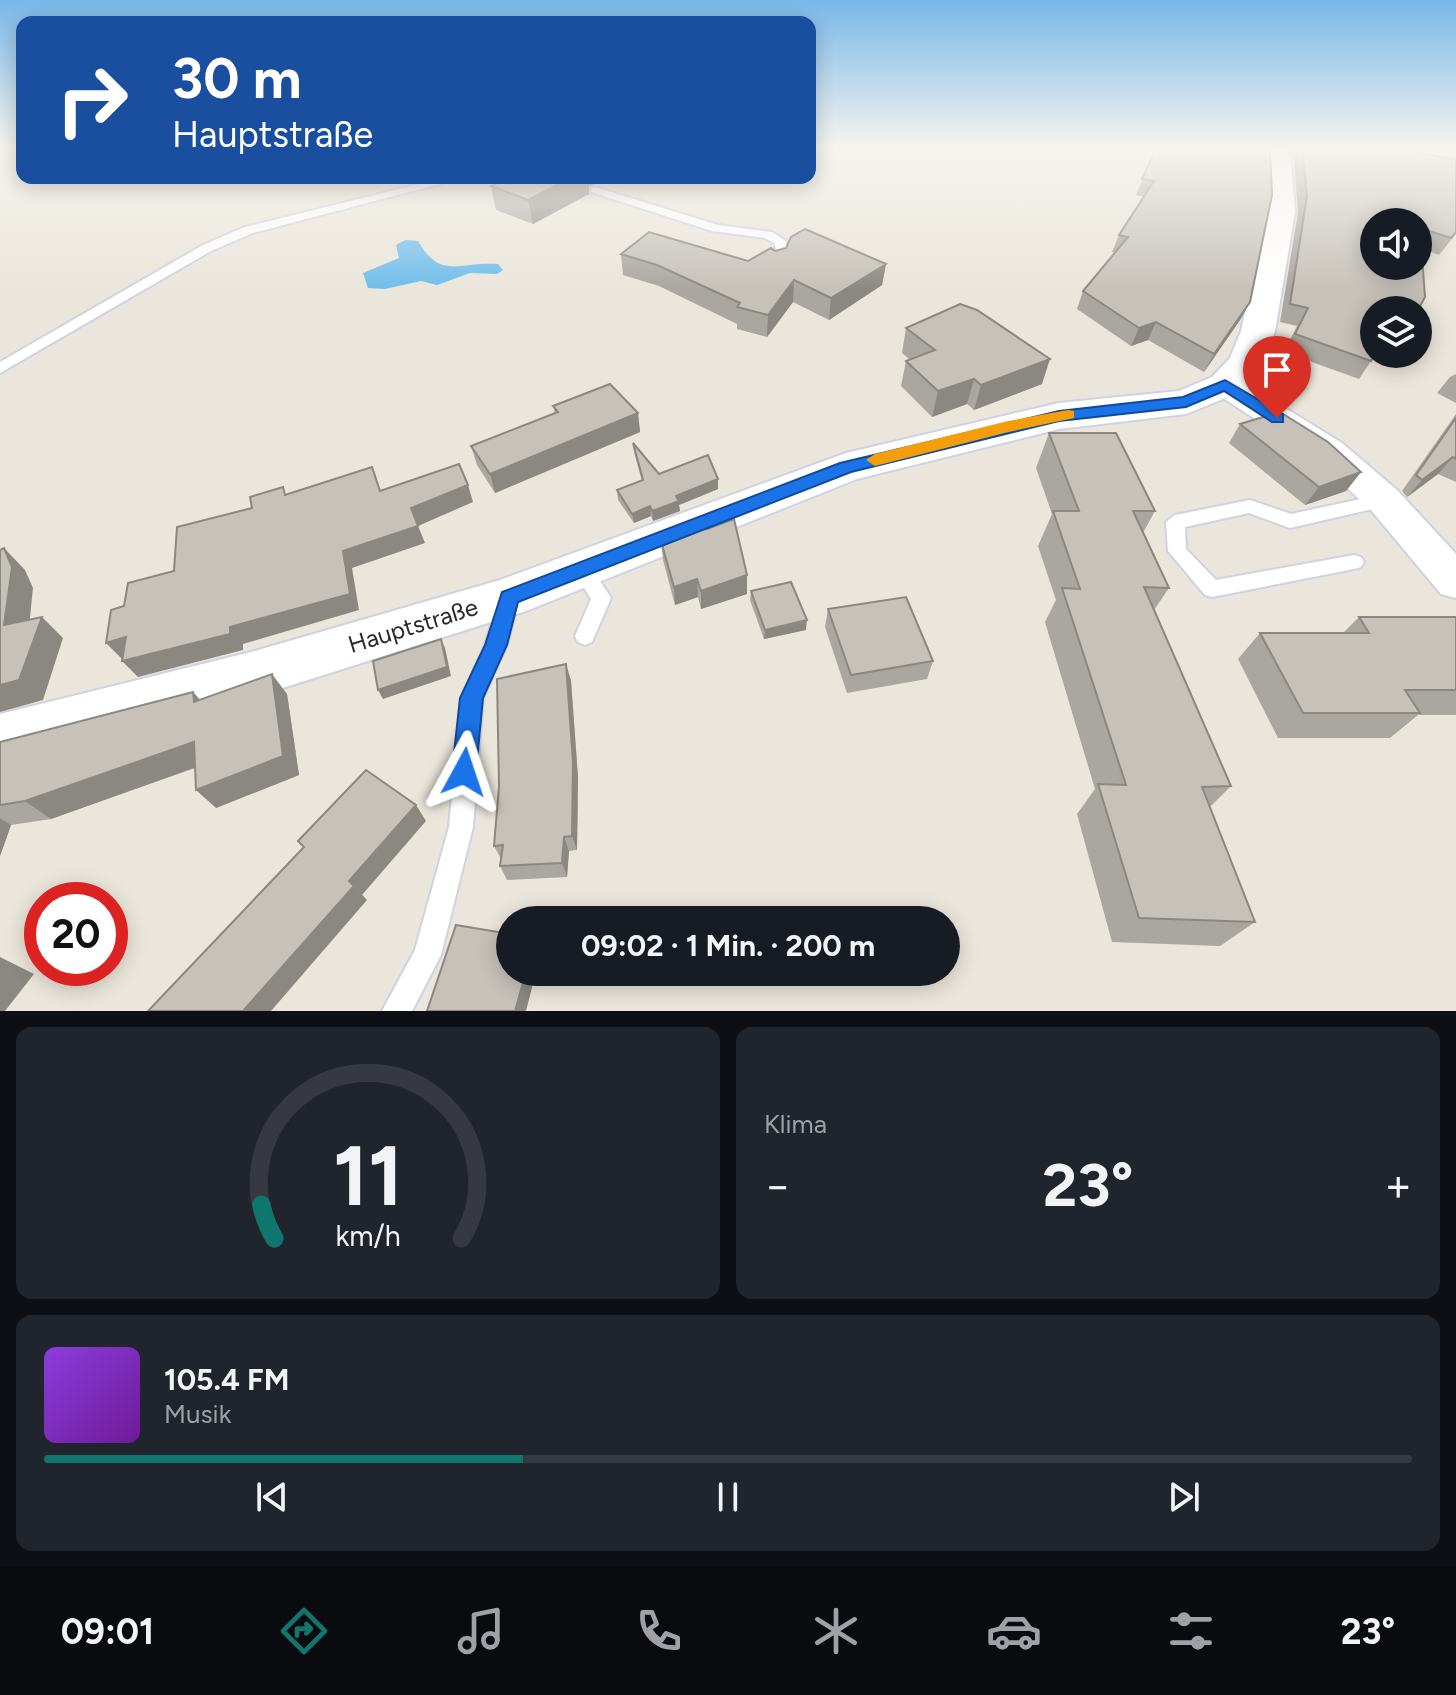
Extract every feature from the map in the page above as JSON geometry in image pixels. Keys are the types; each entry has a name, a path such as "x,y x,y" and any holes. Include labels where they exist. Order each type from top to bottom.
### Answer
{"street":[{"name":"Hauptstraße","path":"0,740 251,675 509,597 846,467 1059,416 1186,402 1225,385 1247,362 1258,331 1281,212 1280,196"},
{"path":"1225,385 1329,451 1384,500 1456,582"}],"lane":[{"path":"0,368 126,293 235,236 387,196"},
{"path":"615,196 716,228 768,235 780,241 783,251 778,266"},
{"path":"1354,562 1212,589 1177,551 1175,522 1250,506 1290,521 1384,500"},
{"path":"582,569 601,598 585,636"},
{"path":"396,1011 427,955 461,827 472,698 496,645 509,597"}],"water":[{"path":"405,240 418,241 426,253 443,265 498,264 503,270 497,274 470,273 437,285 421,281 385,289 368,288 363,273 399,258 396,245"}],"building":[{"path":"1144,196 1272,196 1250,302 1214,354 1156,322 1139,328 1083,291 1128,237 1119,235"},
{"path":"1307,196 1456,196 1456,232 1451,238 1432,232 1432,208 1360,208 1360,280 1424,280 1425,296 1360,296 1360,357 1295,334 1308,308 1290,304"},
{"path":"805,229 886,264 831,298 794,280 768,315 737,307 740,303 657,265 621,254 649,232 748,261 771,248 775,251 786,248 791,237"},
{"path":"960,304 977,310 1050,359 981,385 974,379 938,391 906,361 935,350 906,328"},
{"path":"610,384 638,413 490,474 471,446 558,412 553,406"},
{"path":"1280,412 1328,442 1361,472 1319,487 1240,424"},
{"path":"1456,418 1456,459 1453,457 1422,480 1416,475"},
{"path":"1049,433 1116,433 1155,511 1133,511 1169,588 1144,587 1231,786 1202,787 1255,922 1139,918 1098,784 1126,785 1062,588 1080,589 1053,511 1079,511"},
{"path":"633,443 659,474 708,455 718,479 676,496 679,501 652,511 650,506 632,514 617,490 643,480"},
{"path":"459,464 468,485 411,508 418,526 343,551 350,594 230,627 230,634 122,661 126,637 106,643 111,610 124,606 128,583 174,571 177,527 252,508 250,497 283,487 285,495 372,467 380,491"},
{"path":"734,519 747,575 701,591 697,579 674,587 661,541 703,524 707,529"},
{"path":"4,548 12,567 4,625 42,617 19,680 0,685 0,550"},
{"path":"791,582 807,620 765,630 751,591"},
{"path":"906,597 933,661 851,675 828,609"},
{"path":"1359,617 1456,617 1456,690 1405,690 1420,713 1303,713 1260,633 1369,633"},
{"path":"441,639 447,667 378,690 373,661"},
{"path":"566,664 573,762 572,836 564,837 562,863 500,866 503,845 494,846 499,786 497,679"},
{"path":"272,674 283,756 196,790 194,742 25,801 0,805 0,742 193,692 194,702"},
{"path":"366,770 416,805 349,881 354,886 243,1011 148,1011 304,847 298,841"},
{"path":"456,925 496,932 496,986 522,986 515,1011 427,1011"}],"slow traffic":[{"path":"875,460 1008,426 1068,415"}],"route":[{"path":"464,772 472,698 496,645 509,597 846,467 1008,426 1059,416 1186,402 1225,385 1277,418"}]}
